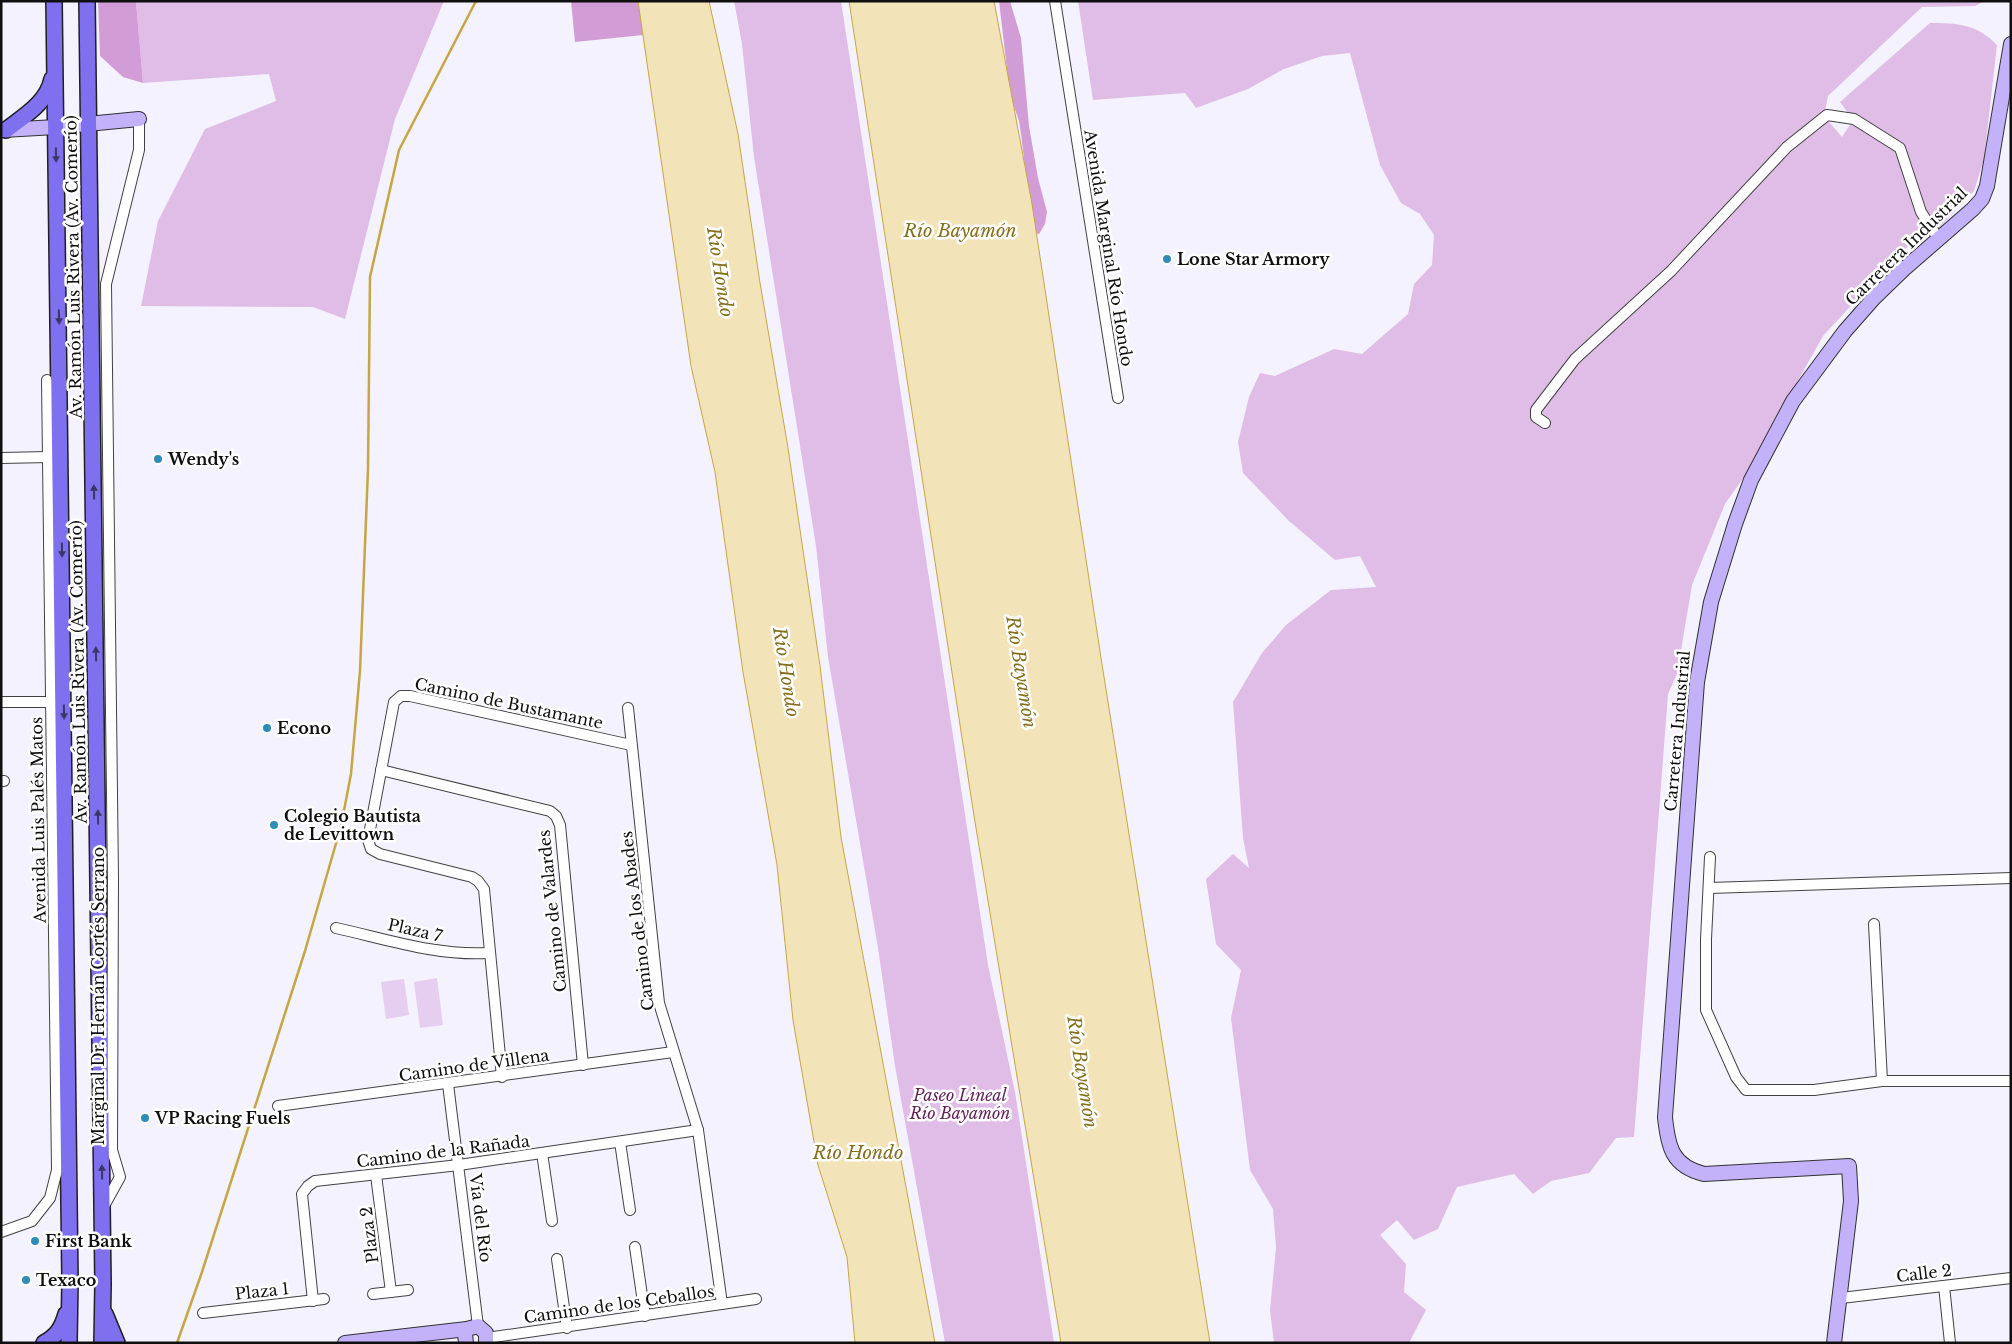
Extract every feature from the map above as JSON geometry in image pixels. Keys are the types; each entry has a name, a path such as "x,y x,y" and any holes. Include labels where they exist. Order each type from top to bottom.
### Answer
{"main road":[{"name":"Av. Ramón Luis Rivera (Av. Comerío)","path":"54,1 70,1295 69,1343"},
{"name":"Av. Ramón Luis Rivera (Av. Comerío)","path":"87,1 102,1343"},
{"path":"4,130 45,97 50,88 55,58"},
{"path":"44,1343 53,1338 63,1327 70,1295"},
{"path":"102,1304 109,1328 117,1343"}],"street":[{"name":"Avenida Marginal Río Hondo","path":"1055,1 1118,398"},
{"name":"Carretera Industrial","path":"1834,1343 1841,1298 1851,1201 1849,1166 1704,1174 1683,1166 1673,1153 1667,1137 1665,1117 1697,682 1711,602 1735,524 1751,480 1793,401 1845,331 1874,298 1982,199 1987,186 2006,96 2011,44"},
{"path":"1545,423 1536,417 1536,410 1575,358 1671,271 1787,147 1827,114 1854,119 1900,148 1921,212 1938,238"},
{"path":"4,130 139,119"},
{"name":"Marginal Dr. Hernán Cortés Serrano","path":"102,1211 120,1177 112,1150 113,878 106,284 139,150 139,119"},
{"name":"Avenida Luis Palés Matos","path":"1,1232 32,1221 50,1198 57,1170 47,380"},
{"path":"1,458 48,457"},
{"name":"Camino de Bustamante","path":"502,1077 488,953 484,889 472,877 380,854 371,850 368,840 394,702 400,696 631,745"},
{"path":"1,702 52,702"},
{"name":"Camino de los Abades","path":"628,708 659,1003 698,1130 722,1304"},
{"name":"Camino de Valardes","path":"381,770 550,811 556,816 560,824 583,1065"},
{"path":"1710,857 1706,939 1706,1010 1736,1077 1746,1090 1814,1090 1882,1081 2011,1081"},
{"path":"1709,888 2011,878"},
{"path":"1874,924 1882,1081"},
{"name":"Plaza 7","path":"336,928 460,955 488,953"},
{"name":"Camino de Villena","path":"278,1106 502,1077 673,1052"},
{"name":"Vía del Río","path":"448,1084 459,1165 470,1333"},
{"name":"Camino de la Rañada","path":"313,1301 302,1194 315,1181 542,1154 698,1130"},
{"path":"620,1142 630,1210"},
{"path":"542,1154 552,1221"},
{"name":"Plaza 2","path":"376,1175 391,1292"},
{"path":"635,1247 645,1316"},
{"path":"557,1259 566,1328"},
{"name":"Calle 2","path":"1841,1298 2011,1278"},
{"path":"1944,1286 1950,1343"},
{"path":"373,1294 408,1290"},
{"name":"Camino de los Ceballos","path":"486,1340 756,1299"},
{"name":"Plaza 1","path":"203,1313 324,1300"},
{"path":"345,1343 470,1333 483,1328 486,1340"}],"green space":[{"path":"136,1 444,1 395,119 345,319 313,307 141,306 158,221 205,129 276,101 269,74 143,83"},
{"name":"Paseo Lineal Río Bayamón","path":"734,1 841,1 988,965 1015,1092 1054,1343 945,1343 895,1066 878,948 828,657 816,546 754,157 742,44"},
{"path":"1078,1 1985,1 1975,6 1922,7 1828,96 1824,116 1842,137 1853,120 1840,102 1930,23 1949,23 1966,26 1982,33 1997,45 1984,159 1974,191 1938,229 1924,232 1891,262 1823,336 1744,477 1725,504 1692,585 1677,674 1668,694 1634,1137 1616,1138 1589,1173 1551,1181 1533,1194 1514,1174 1457,1187 1438,1229 1414,1240 1397,1220 1380,1235 1406,1264 1404,1292 1426,1310 1409,1343 1274,1343 1270,1310 1276,1247 1273,1209 1250,1170 1231,1018 1241,970 1216,944 1206,879 1233,854 1249,868 1243,838 1233,702 1262,653 1286,625 1331,590 1376,587 1360,556 1335,560 1289,521 1243,473 1238,442 1249,397 1260,373 1275,376 1334,349 1362,354 1408,314 1414,284 1432,265 1434,235 1420,214 1401,203 1380,165 1350,53 1322,56 1284,69 1248,89 1196,108 1185,93 1093,100"}],"shaded area":[{"path":"98,1 136,1 143,83 123,77 100,56"},
{"path":"571,1 638,1 643,35 575,42"},
{"path":"999,1 1010,1 1021,38 1029,126 1038,178 1047,212 1045,224 1039,234 1033,233 1019,121 1010,95"},
{"path":"437,978 443,1025 420,1028 414,982"},
{"path":"404,979 409,1015 386,1019 381,982"}],"water":[{"name":"Río Hondo","path":"638,1 709,1 738,134 760,283 788,448 820,666 841,837 935,1343 855,1343 847,1257 818,1165 793,1020 777,865 743,672 715,472 691,366"},
{"name":"Río Bayamón","path":"849,1 994,1 1032,204 1101,658 1210,1343 1061,1343 974,816"}],"waterway":[{"path":"177,1343 202,1272 305,951 341,826 351,774 360,671 368,469 370,277 399,150 476,1"}],"place":[{"name":"Lone Star Armory","path":"1167,259"},
{"name":"Wendy's","path":"158,459"},
{"name":"Econo","path":"267,728"},
{"name":"Colegio Bautista de Levittown","path":"274,825"},
{"name":"VP Racing Fuels","path":"145,1118"},
{"name":"First Bank","path":"35,1241"},
{"name":"Texaco","path":"26,1280"}]}
